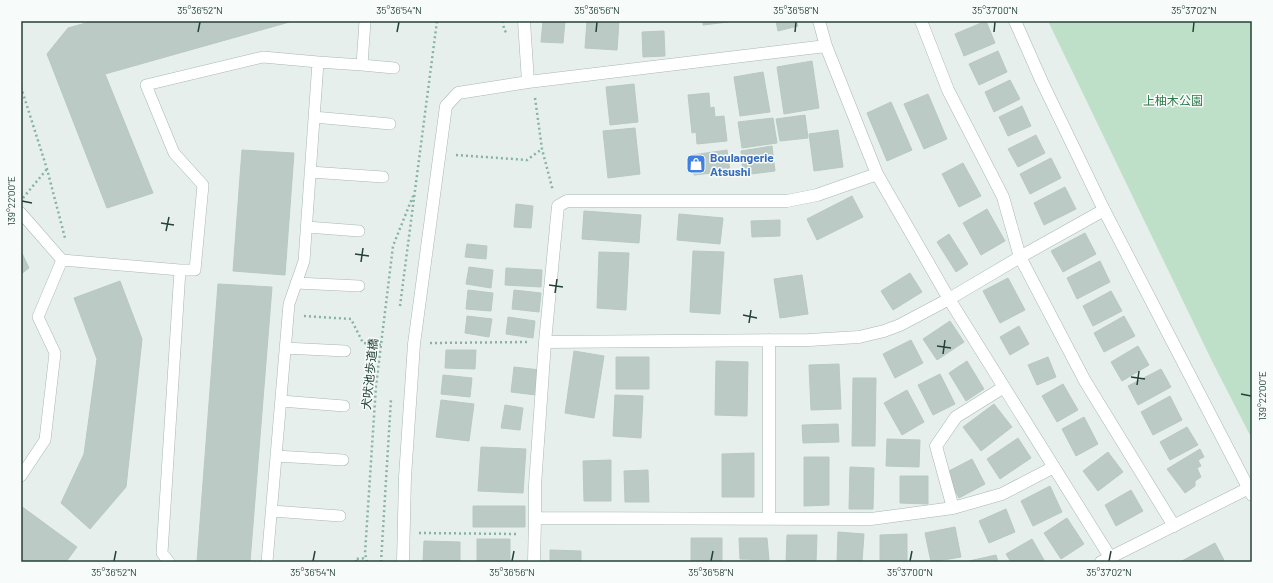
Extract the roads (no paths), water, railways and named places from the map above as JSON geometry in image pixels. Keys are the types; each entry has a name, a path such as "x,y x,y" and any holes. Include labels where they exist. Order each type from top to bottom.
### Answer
{"street":[{"path":"524,21 530,82"},
{"path":"819,21 826,46 877,174 949,299 1054,467 1108,560 1174,526 1250,491 1104,210 1042,82 1015,21"},
{"path":"922,21 948,90 1002,197 1020,257 1085,381 1174,526"},
{"path":"403,562 405,477 414,344 446,106 458,93 530,82 826,46"},
{"path":"534,562 535,485 545,342 558,206 567,201 787,200 817,194 877,174"},
{"path":"545,342 809,340 859,337 884,331 949,299 1104,210"},
{"path":"769,340 769,518"},
{"path":"952,508 936,446 956,418 1004,387"},
{"path":"535,518 871,519 952,508 1002,494 1054,467"}],"lane":[{"path":"362,65 364,21"},
{"path":"21,212 66,260 195,270 203,185 174,153 146,85 263,57 394,68"},
{"path":"268,562 289,304 304,261 318,62"},
{"path":"314,117 390,124"},
{"path":"310,172 383,177"},
{"path":"307,227 359,231"},
{"path":"21,476 45,440 55,353 38,317 66,260"},
{"path":"169,562 162,553 180,270"},
{"path":"296,282 359,286"},
{"path":"285,348 345,351"},
{"path":"281,401 344,406"},
{"path":"276,456 344,460"},
{"path":"272,511 340,516"}],"place":[{"name":"Boulangerie Atsushi","path":"696,164"}],"park label":[{"name":"上柚木公園","path":"1173,100"}]}
